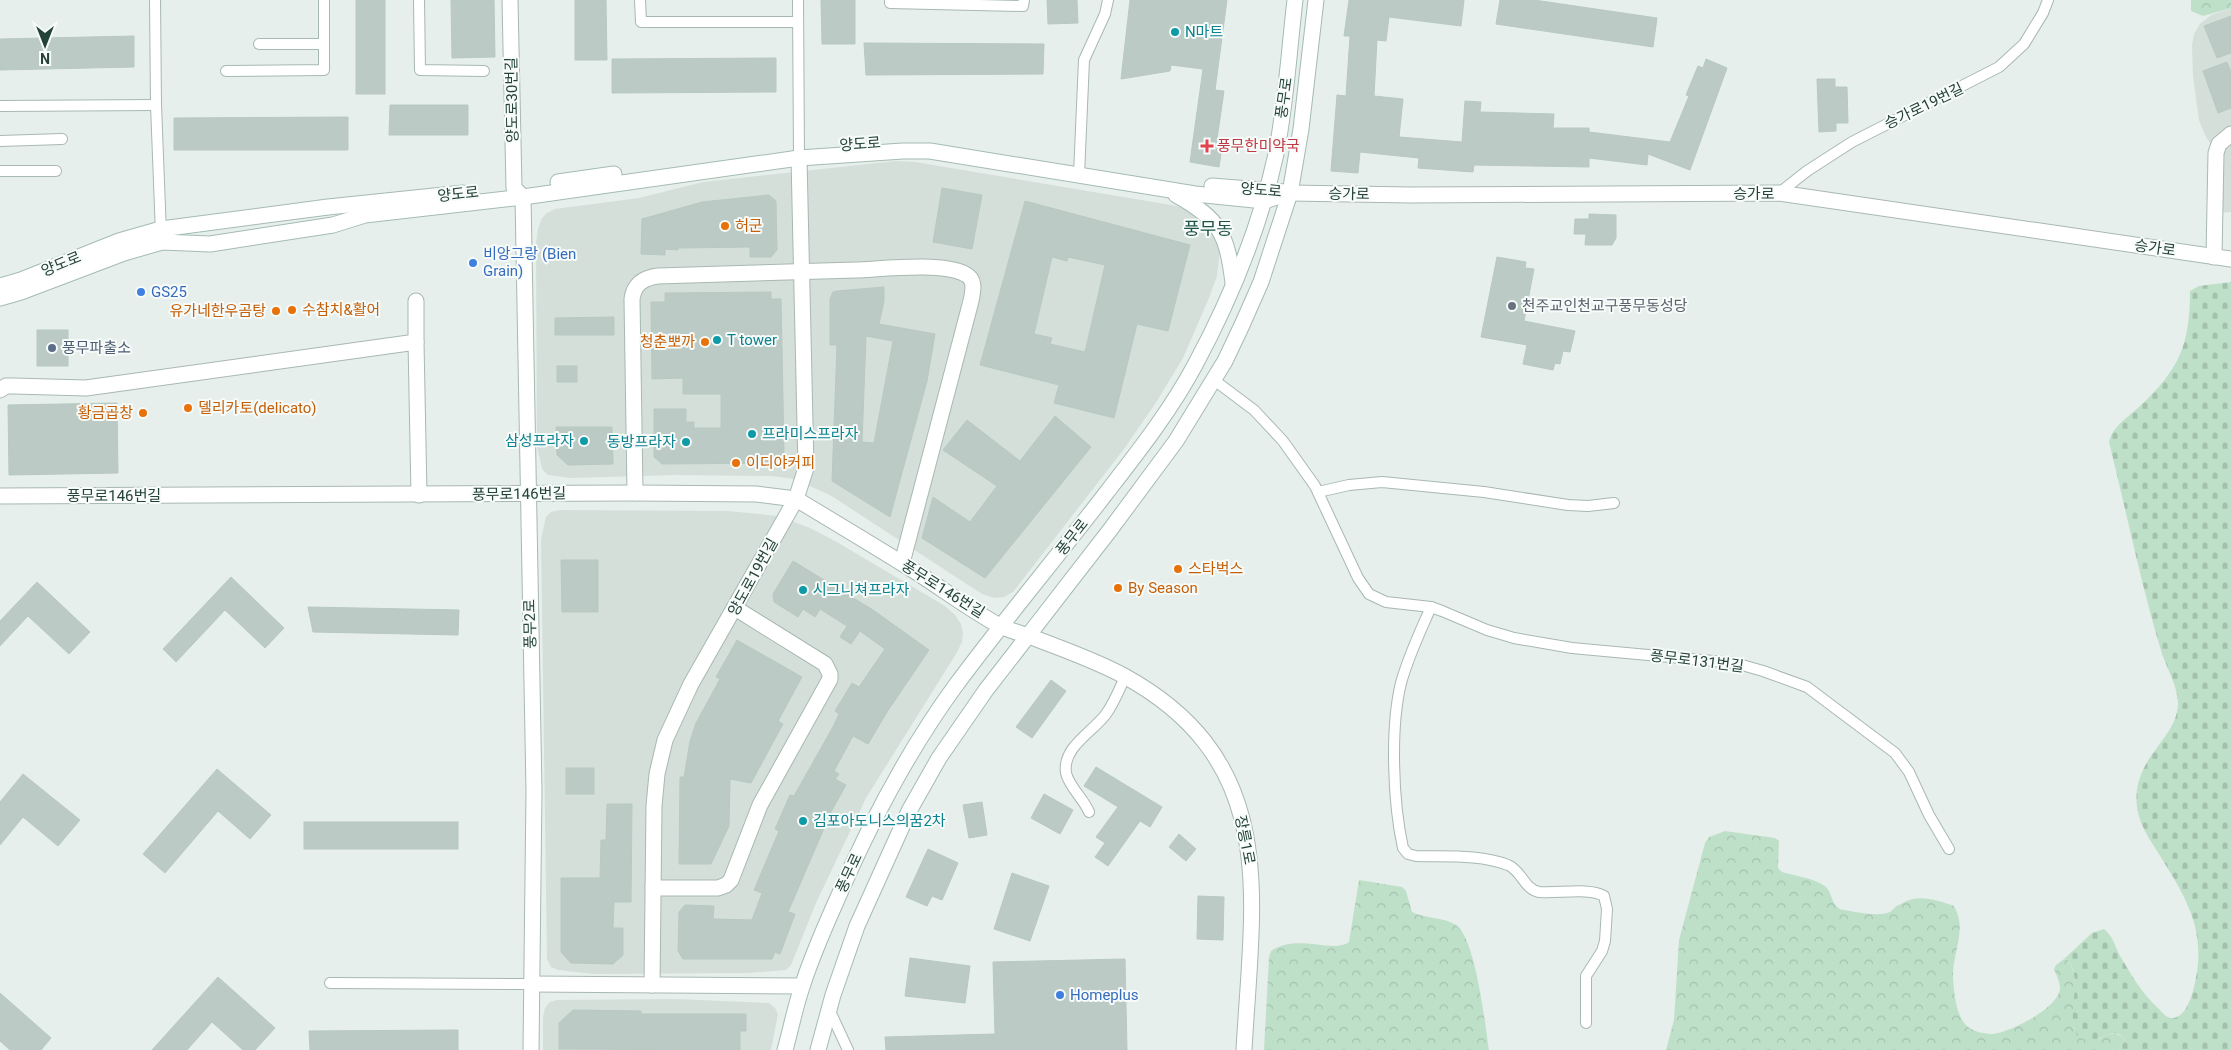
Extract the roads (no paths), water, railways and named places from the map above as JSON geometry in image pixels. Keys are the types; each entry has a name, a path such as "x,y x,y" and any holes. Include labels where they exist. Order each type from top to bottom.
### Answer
{"street":[{"name":"양도로30번길","path":"510,0 518,193"},
{"name":"풍무로","path":"785,1050 802,986 852,865 893,784 921,736 955,686 1116,480 1167,411 1194,366 1233,285 1266,195 1280,124 1295,0"},
{"name":"풍무로","path":"818,1050 829,1009 858,926 909,811 939,758 1027,635 1110,530 1176,440 1214,380 1242,325 1261,282 1290,193 1316,0"},
{"path":"2214,257 2216,153 2219,144 2231,134"},
{"name":"양도로","path":"0,298 21,292 116,256 162,236 210,244 334,225 365,215 799,153 930,152 1266,195"},
{"name":"양도로19번길","path":"652,985 654,806 660,757 677,712 796,499 803,481 806,457 799,153"},
{"name":"양도로","path":"1079,170 1166,189 1266,195 1290,193"},
{"path":"1166,189 1202,210 1221,232 1229,254 1233,285"},
{"name":"양도로","path":"0,286 21,280 119,242 328,207 518,193"},
{"name":"풍무2로","path":"518,193 534,791 531,1050"},
{"name":"승가로","path":"1290,193 1411,195 1779,194 2231,259"},
{"path":"635,493 632,300 637,285 650,277 658,276 937,268 966,274 973,284 971,301 902,563"},
{"path":"416,301 419,495"},
{"path":"0,390 6,386 86,388 416,342"},
{"name":"풍무로146번길","path":"0,496 635,493 756,494 796,499 1001,626"},
{"path":"653,888 718,888 726,885 731,880 760,805 830,679 830,674 825,664 735,608"},
{"name":"장릉1로","path":"1001,626 1027,635 1125,677 1159,697 1185,719 1206,741 1220,763 1242,815 1250,859 1252,895 1244,1050"},
{"path":"532,984 802,986"}],"lane":[{"path":"155,0 156,105 162,236"},
{"path":"226,71 324,70 324,0"},
{"path":"419,0 420,70 484,71"},
{"path":"640,0 641,22 798,22"},
{"path":"798,0 799,153"},
{"path":"890,0 890,3 1024,6 1024,0"},
{"path":"1079,170 1084,60 1105,14 1108,0"},
{"name":"승가로19번길","path":"1779,194 1807,171 1852,142 1998,67 2024,44 2043,13 2048,0"},
{"path":"259,44 324,44"},
{"path":"0,106 156,105"},
{"path":"0,141 62,139"},
{"path":"0,171 56,171"},
{"name":"풍무로131번길","path":"1214,380 1240,398 1267,422 1283,440 1318,492 1358,578 1369,594 1386,602 1431,607 1487,630 1523,639 1572,648 1735,664 1762,671 1807,687 1896,753 1907,768 1929,815 1949,848"},
{"path":"1318,492 1349,485 1382,482 1484,492 1568,505 1588,506 1614,503"},
{"path":"1431,607 1405,669 1396,716 1397,792 1403,848 1408,854 1416,856 1477,859 1508,865 1516,870 1530,888 1537,891 1593,893 1604,896 1607,908 1605,941 1602,951 1586,976 1586,1024"},
{"path":"1090,812 1085,802 1069,782 1066,764 1075,747 1104,717 1113,704 1125,677"},
{"path":"330,983 532,984"},
{"path":"829,1009 847,1049"}],"place":[{"name":"N마트","path":"1175,32"},
{"name":"풍무한미약국","path":"1207,146"},
{"name":"허군","path":"725,226"},
{"name":"비앙그랑 (Bien Grain)","path":"473,263"},
{"name":"GS25","path":"141,292"},
{"name":"천주교인천교구풍무동성당","path":"1512,306"},
{"name":"수참치&활어","path":"292,310"},
{"name":"유가네한우곰탕","path":"276,311"},
{"name":"T tower","path":"717,340"},
{"name":"청춘뽀까","path":"705,342"},
{"name":"풍무파출소","path":"52,348"},
{"name":"델리카토(delicato)","path":"188,408"},
{"name":"황금곱창","path":"143,413"},
{"name":"프라미스프라자","path":"752,434"},
{"name":"삼성프라자","path":"584,441"},
{"name":"동방프라자","path":"686,442"},
{"name":"이디야커피","path":"736,463"},
{"name":"스타벅스","path":"1178,569"},
{"name":"By Season","path":"1118,588"},
{"name":"시그니쳐프라자","path":"803,590"},
{"name":"김포아도니스의꿈2차","path":"803,821"},
{"name":"Homeplus","path":"1060,995"}],"district":[{"name":"풍무동","path":"1208,228"}]}
